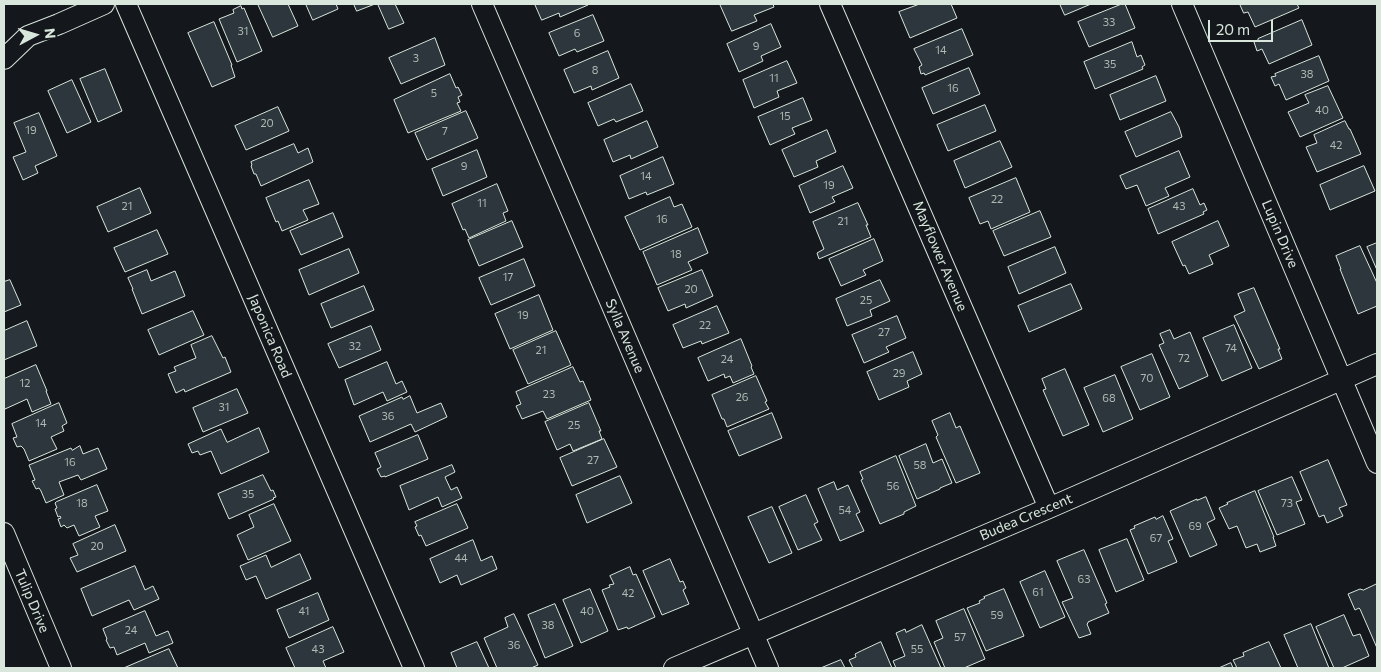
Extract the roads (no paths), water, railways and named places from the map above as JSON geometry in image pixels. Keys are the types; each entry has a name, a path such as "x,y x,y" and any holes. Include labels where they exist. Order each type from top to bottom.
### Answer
{"street":[{"path":"4,59 28,36 104,4"},
{"name":"Japonica Road","path":"126,4 414,668"},
{"name":"Sylla Avenue","path":"482,4 768,668"},
{"name":"Mayflower Avenue","path":"830,4 1049,508"},
{"name":"Lupin Drive","path":"1182,4 1377,463"},
{"name":"Budea Crescent","path":"674,668 1049,508 1377,364"},
{"name":"Tulip Drive","path":"4,533 61,668"}]}
